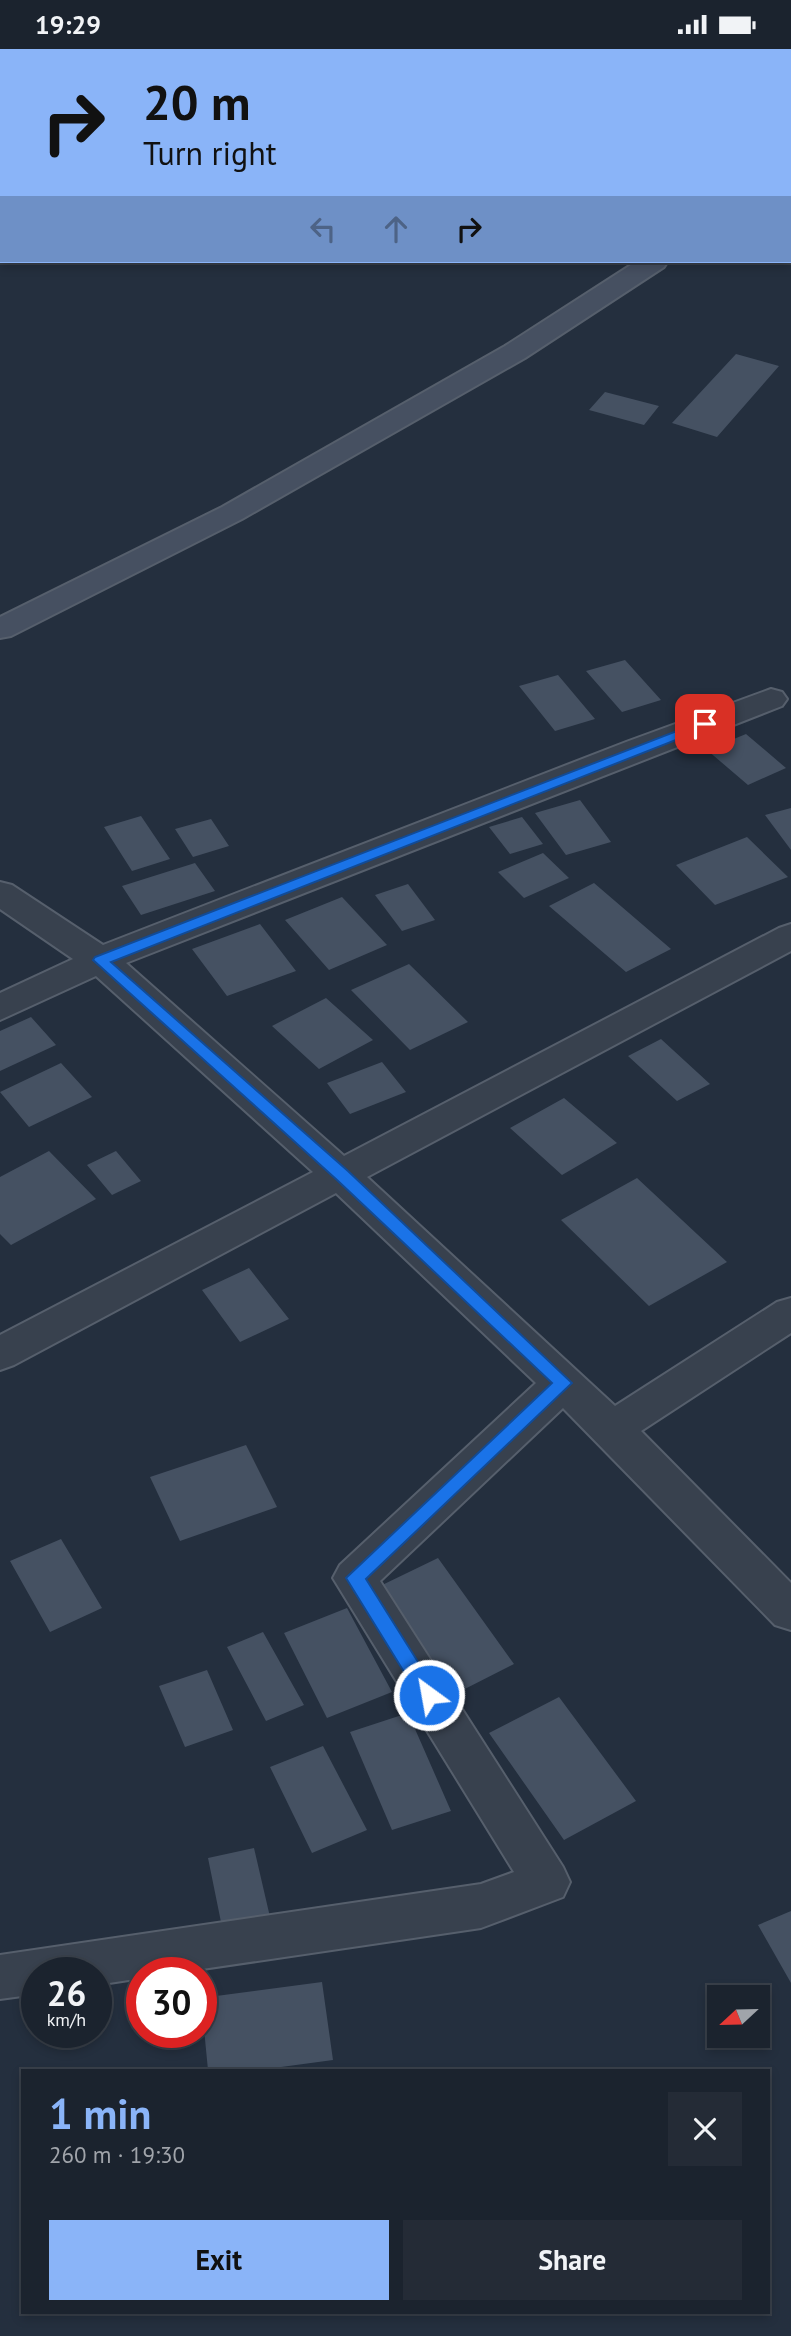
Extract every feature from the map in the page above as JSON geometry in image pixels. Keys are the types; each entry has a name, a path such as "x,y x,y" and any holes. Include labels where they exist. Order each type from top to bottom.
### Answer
{"main road":[{"path":"0,629 232,513 514,352 651,263"}],"street":[{"path":"0,1008 100,960 638,748 771,699"},
{"path":"0,893 100,960 342,1175 612,1429 791,1612"},
{"path":"0,1354 791,936"},
{"path":"612,1429 791,1313"},
{"path":"0,1977 481,1906 546,1882 355,1578 563,1383"}],"building":[{"path":"736,354 779,366 717,437 672,423"},
{"path":"605,392 659,406 644,425 589,410"},
{"path":"625,660 661,700 622,712 586,671"},
{"path":"558,675 595,719 555,731 519,686"},
{"path":"746,734 786,768 748,785 707,750"},
{"path":"580,800 611,842 566,855 535,813"},
{"path":"791,808 791,850 765,815"},
{"path":"141,816 170,859 132,871 104,827"},
{"path":"522,817 543,844 510,854 489,827"},
{"path":"211,819 229,846 193,857 175,829"},
{"path":"747,837 788,877 715,905 676,865"},
{"path":"543,853 569,878 524,898 498,872"},
{"path":"195,863 215,891 141,915 122,886"},
{"path":"594,883 671,949 626,972 549,906"},
{"path":"408,884 435,920 402,931 375,895"},
{"path":"342,897 387,945 329,970 285,920"},
{"path":"260,924 296,971 227,996 192,949"},
{"path":"409,964 468,1022 410,1050 351,990"},
{"path":"326,998 373,1040 319,1069 272,1026"},
{"path":"31,1017 56,1045 0,1071 0,1031"},
{"path":"661,1039 710,1084 677,1101 628,1056"},
{"path":"382,1062 406,1092 350,1114 327,1083"},
{"path":"61,1063 92,1097 29,1127 0,1092"},
{"path":"564,1098 617,1143 562,1175 510,1128"},
{"path":"49,1151 96,1199 11,1245 0,1234 0,1177"},
{"path":"116,1151 141,1181 112,1195 87,1165"},
{"path":"637,1178 727,1262 649,1306 561,1220"},
{"path":"249,1268 289,1319 240,1342 202,1290"},
{"path":"246,1445 277,1507 180,1541 150,1477"},
{"path":"61,1539 102,1608 50,1632 10,1561"},
{"path":"438,1558 514,1664 451,1696 376,1588"},
{"path":"347,1608 392,1692 327,1718 284,1633"},
{"path":"263,1632 304,1705 266,1721 227,1647"},
{"path":"207,1670 233,1730 185,1747 159,1686"},
{"path":"559,1697 636,1801 564,1840 489,1733"},
{"path":"408,1713 451,1811 392,1830 350,1732"},
{"path":"323,1746 367,1830 312,1853 270,1767"},
{"path":"254,1848 270,1917 222,1927 208,1858"},
{"path":"791,1911 791,1983 758,1925"},
{"path":"322,1982 333,2060 266,2069 208,2069 206,2048 217,2048 217,1996"}],"route":[{"path":"429,1695 355,1578 563,1383 342,1175 100,960 705,724"}]}
